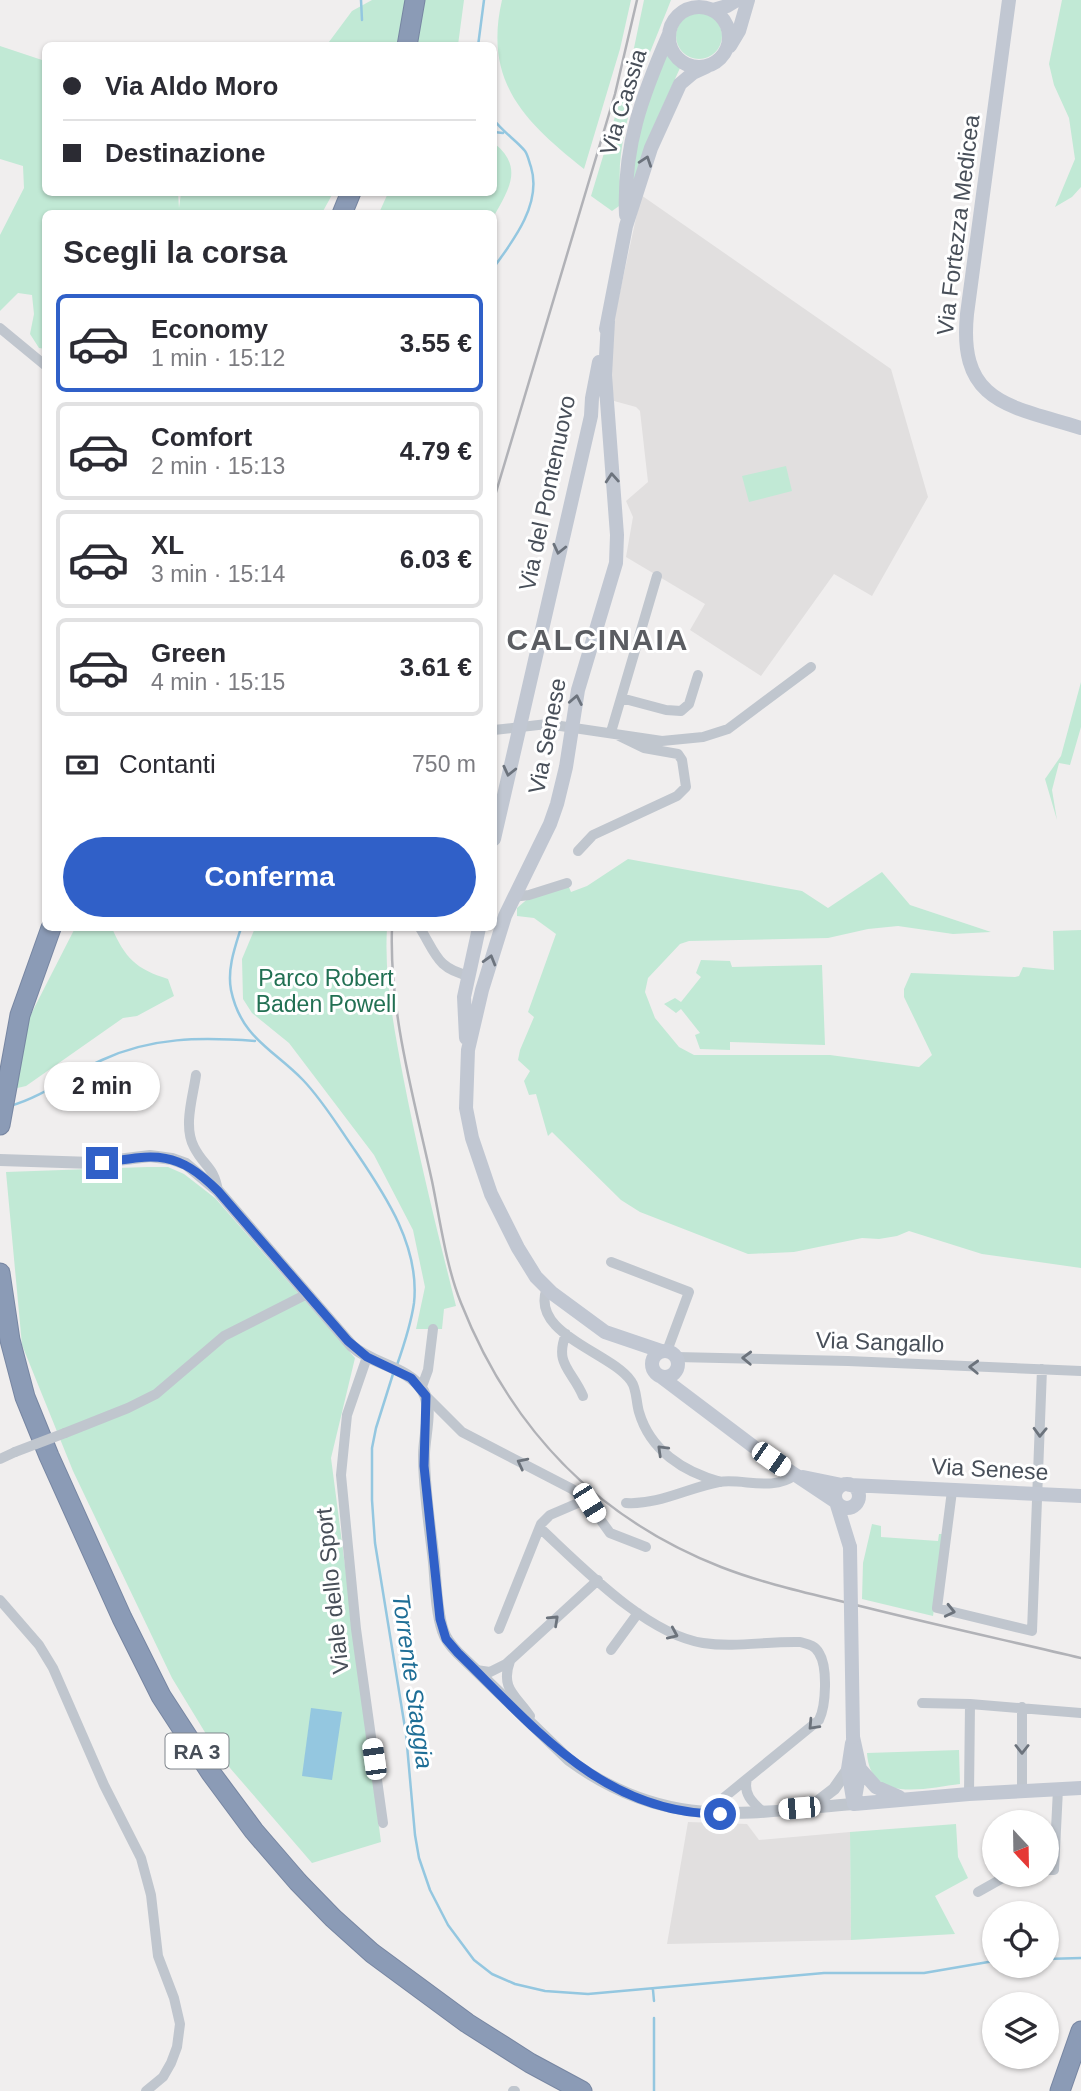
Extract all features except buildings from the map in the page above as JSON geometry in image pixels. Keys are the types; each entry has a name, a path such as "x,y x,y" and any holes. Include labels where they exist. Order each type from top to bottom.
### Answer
{"highway":[{"path":"398,42 404,0"},
{"path":"408,42 415,0"},
{"path":"0,1052 9,1012 42,922"},
{"path":"0,1125 20,1015 50,931"},
{"name":"RA 3","path":"0,1273 10,1340 25,1397 49,1457 122,1618 161,1696 211,1773 254,1831 298,1882 372,1953 467,2023 530,2063 582,2091"},
{"name":"RA 3","path":"0,1343 15,1400 38,1462 152,1701 201,1777 245,1836 292,1890 364,1959 461,2032 559,2091"},
{"path":"1060,2091 1081,2031"}],"main road":[{"name":"Via Cassia","path":"677,0 669,43 679,60 696,67 706,67"},
{"path":"672,27 681,13 702,6 727,6 737,0"},
{"path":"725,53 739,32 748,0"},
{"name":"Via Fortezza Medicea","path":"1009,0 967,314 967,352 976,380 997,398 1024,410 1081,428"},
{"path":"702,6 727,24 729,44 725,53"},
{"name":"Via Cassia","path":"626,226 629,146 654,69 672,27"},
{"name":"Via Cassia","path":"608,321 626,226 651,148 678,88 688,76 720,59 725,53"},
{"name":"Via del Pontenuovo","path":"497,826 592,405 608,321"},
{"name":"Via Senese","path":"608,321 605,375 617,556 609,592 581,677 564,777 553,816 513,897 498,935 481,994 468,1050 466,1108 472,1138 496,1207 532,1272 547,1288 601,1330 623,1340 648,1346 664,1355 654,1370 660,1376 688,1399 837,1504"},
{"path":"592,405 601,404 608,419"},
{"path":"468,1050 464,1017 465,991 478,931"},
{"path":"465,991 472,999 481,994"},
{"path":"660,1376 668,1377 675,1373 678,1365 664,1355"},
{"name":"Via Senese","path":"675,1373 688,1399"},
{"name":"Via Senese","path":"795,1475 846,1485 1081,1496"},
{"path":"850,1547 837,1504 836,1490 846,1485 858,1492 850,1547 854,1804 1081,1788"},
{"name":"Via Senese","path":"855,1504 875,1492 897,1488"},
{"path":"837,1504 843,1508 855,1504"},
{"path":"854,1769 876,1787 907,1799"}],"street":[{"path":"0,328 42,363"},
{"path":"611,732 657,576"},
{"path":"497,730 547,724 666,741 714,734 734,725 811,667"},
{"path":"621,698 666,710 681,711 690,704 698,675"},
{"path":"578,851 589,838 677,796 687,787 678,754 640,747 611,732"},
{"path":"513,897 567,883"},
{"path":"423,931 443,966 470,976"},
{"path":"196,1075 190,1134 194,1148 214,1172 218,1191"},
{"path":"0,1160 93,1163 139,1157 166,1158 190,1167 218,1191 348,1341 371,1359 408,1376 462,1432 567,1486 588,1502 610,1533 646,1547"},
{"path":"611,1262 689,1293 664,1355"},
{"path":"547,1288 544,1296 546,1310 555,1324 628,1377 634,1385 645,1427 663,1452 695,1473 721,1482"},
{"path":"0,1459 128,1408 156,1394 224,1336 307,1294"},
{"path":"433,1329 424,1392 424,1466 441,1624 449,1643 536,1729 580,1768 617,1789 652,1803 705,1813 763,1812 854,1804"},
{"path":"566,1334 561,1358 583,1396"},
{"name":"Via Sangallo","path":"664,1355 1081,1371"},
{"name":"Viale dello Sport","path":"371,1359 346,1415 341,1471 352,1594 383,1823"},
{"path":"952,1490 937,1608 1032,1630 1042,1369"},
{"path":"626,1503 658,1500 721,1482 773,1483 788,1480 795,1475"},
{"path":"499,1629 540,1528 547,1518 578,1503 580,1497"},
{"path":"540,1528 598,1580 662,1629 694,1641 725,1645 795,1642 811,1645 818,1651 823,1666 824,1701 819,1720 705,1813"},
{"path":"476,1670 493,1671 510,1661 598,1580"},
{"path":"0,1600 39,1645 53,1668 104,1785 141,1858 151,1895 158,1956 174,1998 180,2024 177,2047 171,2063 163,2077 146,2091"},
{"path":"611,1650 638,1613"},
{"path":"510,1661 507,1674 509,1690 536,1729"},
{"path":"922,1703 1021,1707 1081,1713"},
{"path":"969,1794 970,1704"},
{"path":"1021,1707 1022,1791"},
{"path":"811,1807 854,1769"},
{"path":"747,1779 747,1794 763,1812"},
{"path":"1057,1810 1058,1789"},
{"path":"978,1892 987,1887"}],"shaded area":[{"path":"641,195 891,369 928,497 872,596 834,574 761,676 690,630 705,604 626,557 633,517 626,501 648,482 640,411 636,407 614,401 609,366 615,315"},
{"path":"688,1822 747,1824 759,1840 850,1832 851,1940 667,1944"}],"green space":[{"path":"372,0 464,0 458,42 329,42 352,11"},
{"path":"502,0 631,0 620,49 584,169 544,134 514,98 504,77 499,54 498,29"},
{"path":"644,0 671,0 633,100 621,153 622,204 612,211 591,196 630,67"},
{"path":"1062,0 1081,0 1081,187 1072,197 1055,207 1075,159 1069,118 1054,85 1049,64"},
{"path":"699,13 715,20 722,36 715,52 699,59 683,52 676,36 683,20"},
{"path":"0,46 42,60 42,196 178,196 179,208 181,196 331,196 324,210 42,210 42,348 30,334 34,314 32,295 18,293 0,311 0,235 24,188 23,166 0,159"},
{"path":"666,54 680,68 652,130 634,186 631,182 637,133"},
{"path":"497,146 509,161 509,187 497,211 380,210 387,196 497,196"},
{"path":"786,466 792,491 749,502 742,476"},
{"path":"1081,682 1081,727 1070,765 1059,763 1052,790 1057,820 1045,779 1061,756"},
{"path":"628,859 802,891 828,908 882,872 910,905 991,932 953,934 898,926 868,929 828,938 689,941 680,944 648,978 645,992 655,1018 679,1047 694,1055 830,1055 919,1067 932,1055 904,997 904,989 911,973 1015,977 1019,976 1023,967 1054,970 1053,931 1081,930 1081,1268 982,1254 909,1231 897,1236 862,1238 794,1252 748,1254 640,1212 621,1200 552,1132 548,1136 536,1094 529,1095 524,1081 530,1071 518,1060 534,1017 528,1012 556,934 534,918 517,916 517,908 531,896 568,885 571,892 587,886"},
{"path":"73,931 114,931 133,961 168,979 174,996 137,1016 123,1018 26,1086 13,1089 26,1024"},
{"name":"Parco Robert Baden Powell","path":"254,931 387,931 388,984 393,1021 421,1163 456,1306 444,1309 442,1329 416,1329 425,1287 413,1230 374,1155 289,1043 252,1013 243,999 242,959"},
{"path":"701,960 730,961 732,967 822,965 825,1045 730,1042 730,1050 700,1049 695,1035 700,1033 681,1009 676,1013 664,1004 675,998 681,1002 701,977 696,973"},
{"path":"168,1167 184,1174 215,1198 355,1358 331,1458 381,1842 312,1863 230,1768 172,1678 73,1471 22,1345 6,1172"},
{"path":"872,1524 881,1526 881,1537 938,1541 939,1534 945,1534 933,1616 862,1599 863,1563"},
{"path":"959,1750 960,1784 916,1789 889,1786 878,1780 870,1769 867,1753"},
{"path":"956,1824 958,1857 968,1878 935,1896 955,1934 851,1940 850,1832"}],"water":[{"path":"311,1708 342,1712 332,1780 302,1776"}],"waterway":[{"path":"361,0 362,20"},
{"name":"Torrente Staggia","path":"479,42 484,0"},
{"name":"Torrente Staggia","path":"497,123 525,151 533,181 533,194 524,220 497,263"},
{"name":"Torrente Staggia","path":"497,132 503,133"},
{"name":"Torrente Staggia","path":"240,931 232,958 230,982 242,1020 260,1041 303,1080 325,1106 379,1186 406,1242 412,1262 414,1303 397,1365"},
{"path":"10,1106 34,1097 120,1052 177,1040 255,1041"},
{"name":"Torrente Staggia","path":"393,1374 372,1448 372,1500 375,1543 406,1734 415,1835 419,1858 430,1890 448,1925 474,1960 492,1974 515,1984 545,1991 588,1994 824,1973 924,1973 982,1963"},
{"name":"Torrente Staggia","path":"1059,1959 1081,1958"},
{"path":"653,1990 654,2001"},
{"path":"654,2018 654,2091"}],"railway":[{"path":"497,489 615,94 637,0"},
{"path":"392,931 394,992 404,1055 456,1289 481,1348 505,1390 532,1428 562,1463 597,1495 635,1523 676,1547 721,1567 792,1589 1081,1658"}],"district":[{"name":"CALCINAIA","path":"598,639"}],"route":[{"path":"102,1163 156,1156 182,1162 195,1170 218,1191 336,1329 359,1352 408,1376 421,1389 427,1403 424,1466 440,1619 446,1639 458,1653 564,1756 589,1774 652,1803 684,1811 720,1814"}]}
